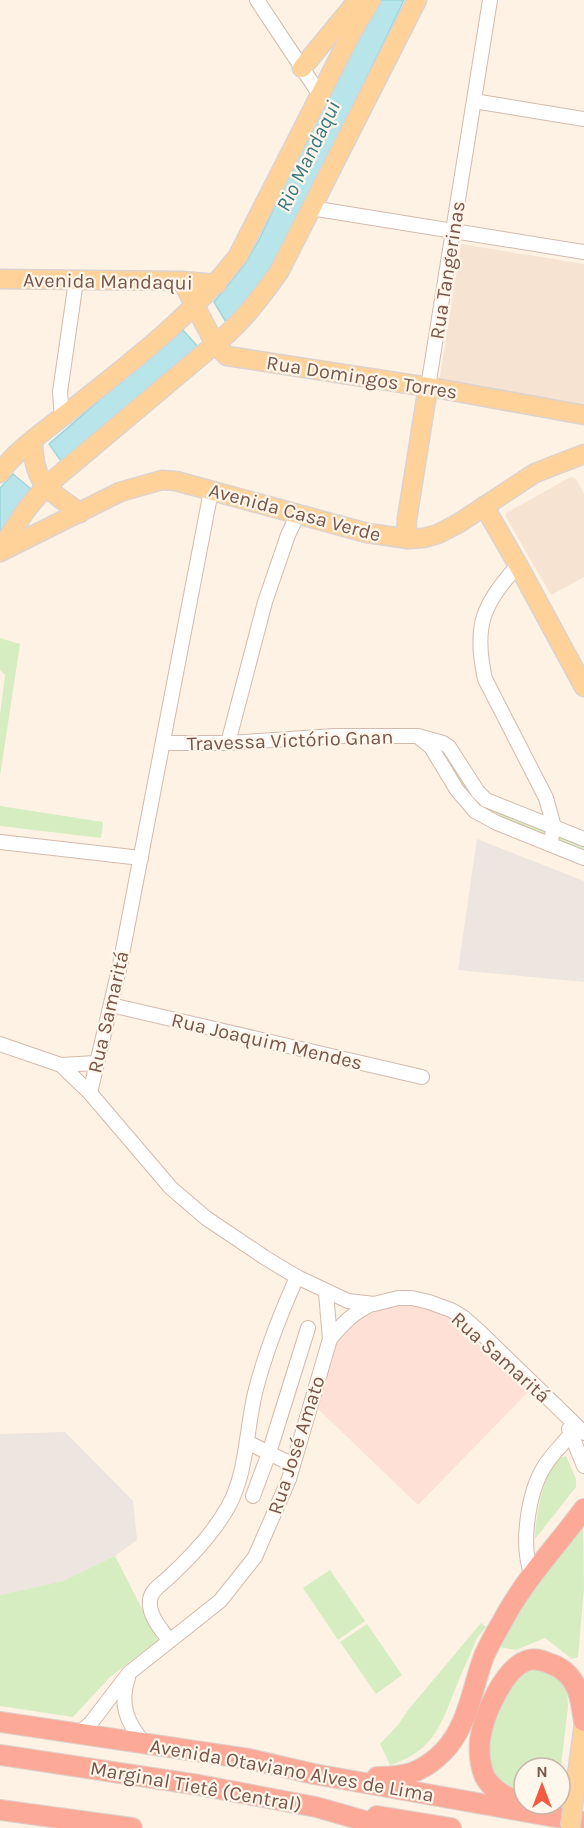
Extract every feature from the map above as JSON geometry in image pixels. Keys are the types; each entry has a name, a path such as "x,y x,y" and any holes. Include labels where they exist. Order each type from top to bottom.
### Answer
{"highway":[{"path":"314,1774 404,1776 431,1762 443,1751 462,1722 485,1655 502,1621 531,1575 584,1509"},
{"path":"512,1798 494,1787 484,1774 481,1762 480,1740 483,1725 504,1678 518,1665 528,1660 540,1659 555,1665 568,1674 577,1689 584,1722"},
{"name":"Avenida Otaviano Alves de Lima","path":"0,1722 249,1759 314,1774 512,1810"},
{"name":"Marginal Tietê (Central)","path":"0,1755 199,1785 316,1807 390,1828"},
{"path":"316,1807 451,1828"},
{"path":"0,1810 132,1828"},
{"name":"Avenida Otaviano Alves de Lima","path":"547,1816 584,1822"}],"main road":[{"path":"302,68 358,0"},
{"path":"0,473 33,441 195,307 217,284 238,256 371,0"},
{"path":"0,551 26,510 45,487 242,321 279,272 417,0"},
{"name":"Avenida Mandaqui","path":"0,279 182,281 217,284"},
{"path":"182,281 215,344"},
{"name":"Rua Domingos Torres","path":"215,344 227,356 428,387 584,415"},
{"name":"Rua Tangerinas","path":"406,539 407,519 428,387"},
{"path":"33,441 32,460 45,487 80,513"},
{"name":"Avenida Casa Verde","path":"0,551 120,492 162,480 176,481 211,490 367,533 406,539 424,538 438,534 459,523 535,473 584,454"},
{"path":"484,506 584,687"},
{"path":"570,1828 584,1722"}],"street":[{"path":"257,0 320,95"},
{"name":"Rua Tangerinas","path":"428,387 490,0"},
{"path":"474,101 584,119"},
{"path":"311,208 584,252"},
{"path":"62,418 60,392 76,281"},
{"name":"Rua Samaritá","path":"211,490 141,858 111,1005 90,1093 171,1188 206,1218 297,1277 326,1293 348,1301 374,1304 398,1298 412,1298 452,1310 463,1317 561,1411 577,1433 577,1450 584,1466"},
{"path":"228,742 265,602 288,535 298,514"},
{"path":"518,565 498,588 487,607 480,626 480,657 485,679 546,798 554,827 550,844"},
{"name":"Travessa Victório Gnan","path":"163,743 335,736 418,736 450,747 478,792 486,800 584,838"},
{"path":"418,736 431,747 457,790 475,811 496,823 584,858"},
{"path":"0,842 141,858"},
{"name":"Rua Joaquim Mendes","path":"111,1005 422,1077"},
{"path":"0,1044 61,1065 96,1063"},
{"path":"61,1065 90,1093"},
{"path":"169,1640 151,1611 152,1592 178,1569 221,1520 234,1496 243,1465 255,1394 264,1362 274,1329 297,1277"},
{"name":"Rua José Amato","path":"326,1293 330,1339"},
{"name":"Rua José Amato","path":"78,1734 90,1724 129,1673 220,1601 255,1557 277,1511 293,1465 330,1339 352,1314 374,1304"},
{"path":"253,1496 269,1453 308,1328"},
{"path":"531,1575 526,1554 528,1518 539,1477 554,1454 577,1433"},
{"path":"247,1442 293,1465"},
{"path":"554,1454 566,1450 577,1450"},
{"path":"129,1673 123,1694 126,1717 132,1729 144,1743"}],"shaded area":[{"path":"461,244 584,264 584,407 439,383"},
{"path":"571,477 576,479 584,494 584,577 551,595 506,517 506,513"},
{"path":"477,839 584,881 584,982 458,970"},
{"path":"406,1302 436,1310 454,1321 528,1392 418,1505 316,1407 329,1356 341,1334 353,1322 386,1307"},
{"path":"65,1432 133,1501 137,1540 115,1556 63,1581 0,1595 0,1434"}],"green space":[{"path":"0,638 20,644 0,776 0,715 5,675 0,670"},
{"path":"434,746 441,746 509,816 584,846 584,852 478,807 460,786"},
{"path":"0,806 103,822 101,838 0,826"},
{"path":"566,1456 576,1479 576,1487 535,1539 539,1506 546,1480 558,1460"},
{"path":"583,1524 584,1588 578,1657 572,1659 545,1638 516,1650 498,1647 539,1580"},
{"path":"115,1556 158,1640 109,1678 73,1717 0,1706 0,1595 63,1581"},
{"path":"330,1570 365,1621 338,1640 303,1588"},
{"path":"481,1623 486,1627 477,1638 442,1722 435,1733 418,1752 390,1765 380,1744"},
{"path":"367,1624 402,1675 376,1694 340,1642"},
{"path":"528,1662 550,1667 567,1689 568,1707 562,1756 512,1756 512,1787 500,1779 490,1766 486,1750 504,1681"}],"water":[{"name":"Rio Mandaqui","path":"378,0 404,0 286,245 243,307 226,322 214,302 245,264 260,238 303,146"},
{"path":"182,329 199,348 61,461 49,444"},
{"path":"13,474 31,489 0,534 0,488"}]}
